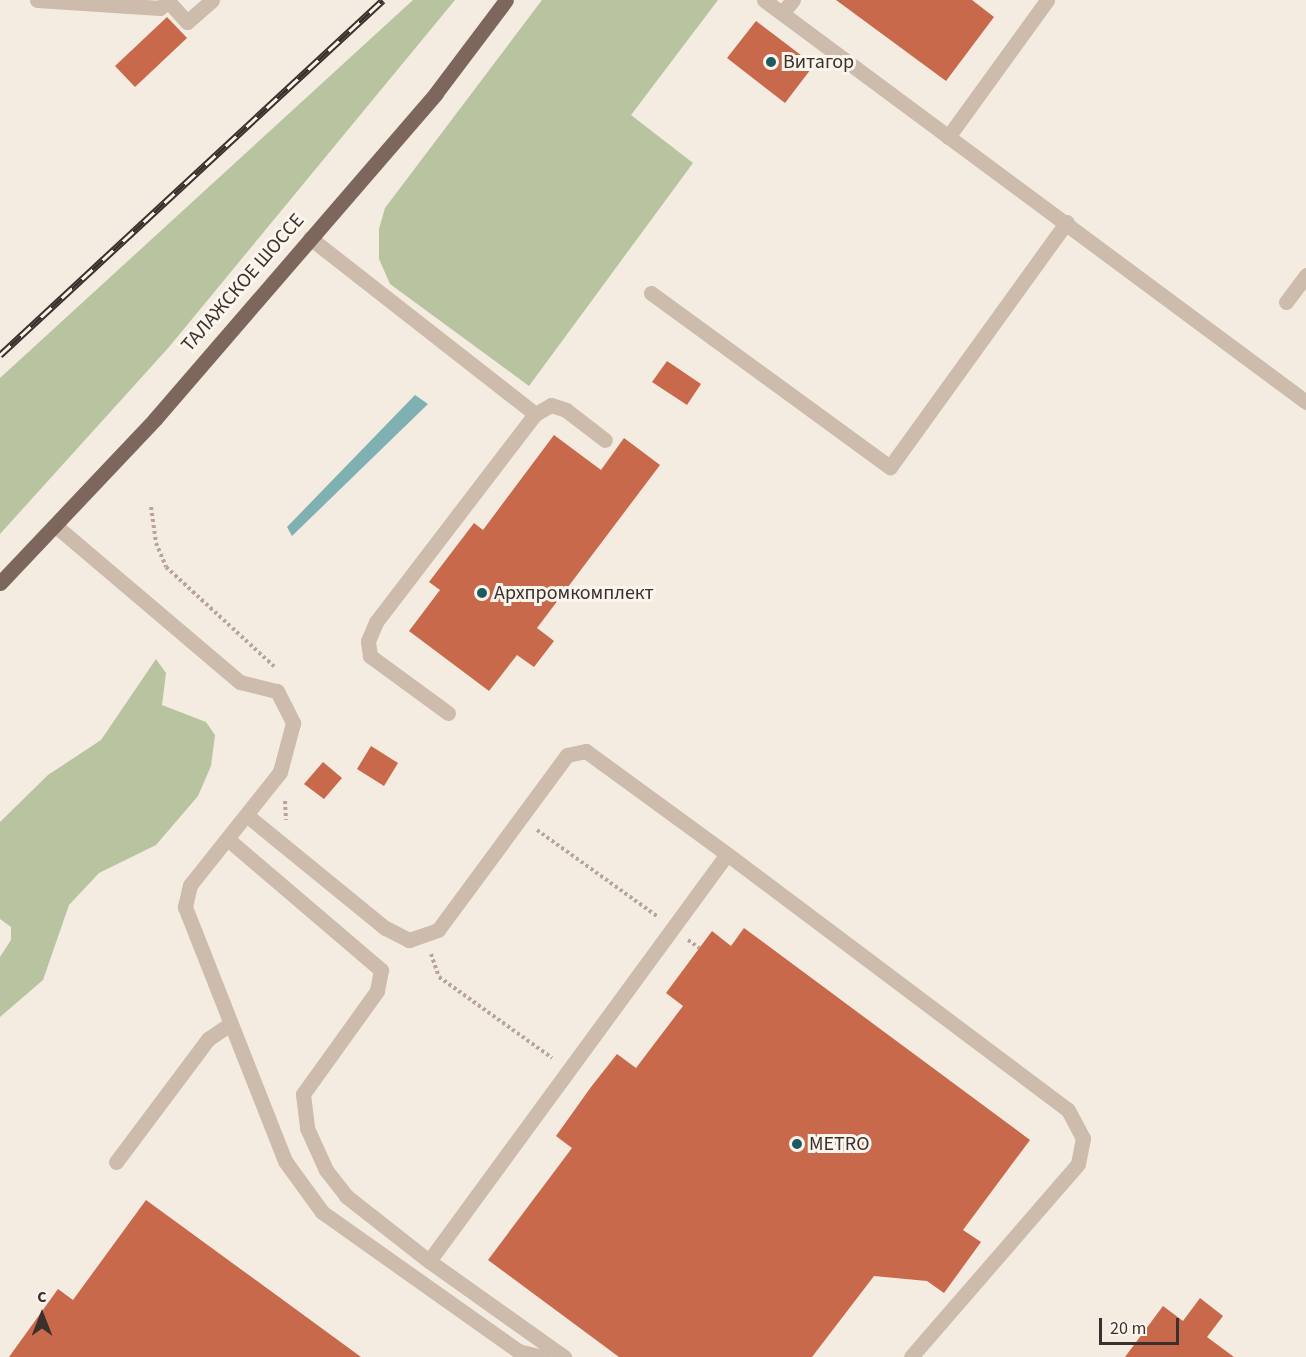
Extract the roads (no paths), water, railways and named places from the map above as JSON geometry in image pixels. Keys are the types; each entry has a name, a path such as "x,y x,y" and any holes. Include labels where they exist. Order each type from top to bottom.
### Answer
{"main road":[{"name":"ТАЛАЖСКОЕ ШОССЕ","path":"0,583 57,527 436,93 506,0"}],"lane":[{"path":"37,0 160,8 168,1 188,22 212,0"},
{"path":"764,0 1067,222 1306,402"},
{"path":"782,13 793,0"},
{"path":"948,137 1047,0"},
{"path":"651,293 890,467 1067,222"},
{"path":"310,238 535,414"},
{"path":"1286,302 1306,275"},
{"path":"448,713 370,656 368,641 376,622 535,414 551,405 566,410 605,440"},
{"path":"57,527 240,682 277,691 292,723 289,746 280,772 230,841 190,885 184,907 285,1161 322,1212 518,1351 542,1357"},
{"path":"249,817 385,928 409,940 425,937 438,930 567,755 586,751 1068,1110 1083,1138 1078,1164 911,1357"},
{"path":"230,841 381,970 377,991 303,1094 307,1128 326,1170 346,1196 429,1261 564,1357"},
{"path":"429,1261 727,854"},
{"path":"116,1162 208,1039 229,1025"}],"water":[{"path":"415,395 428,404 292,536 287,527"}],"railway":[{"path":"0,355 383,0"}],"place":[{"name":"Витагор","path":"771,62"},
{"name":"Архпромкомплект","path":"482,593"},
{"name":"METRO","path":"797,1144"}]}
